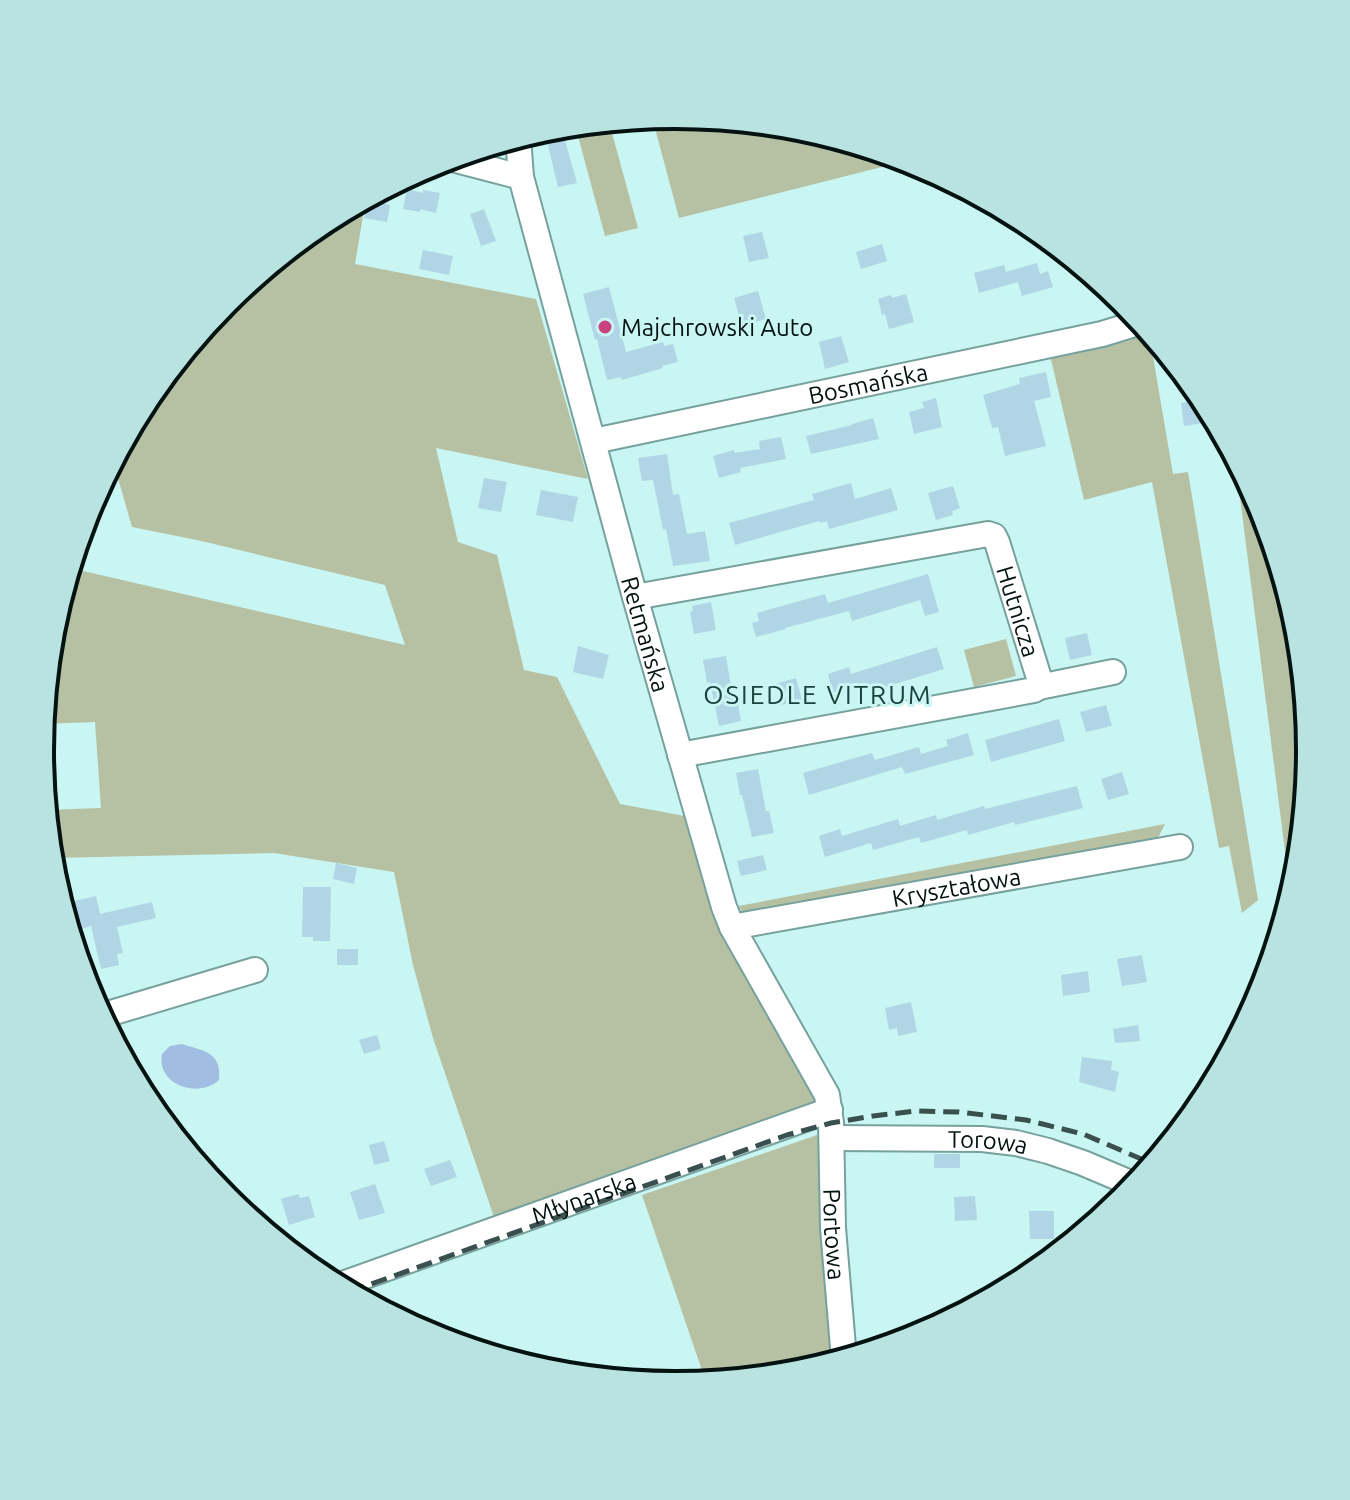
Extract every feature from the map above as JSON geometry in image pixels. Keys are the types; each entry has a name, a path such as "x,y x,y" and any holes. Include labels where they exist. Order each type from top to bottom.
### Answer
{"street":[{"name":"Retmańska","path":"519,149 521,177 635,597 724,907 732,927 822,1084 830,1110"},
{"path":"470,164 521,177"},
{"name":"Bosmańska","path":"594,441 1128,326"},
{"name":"Hutnicza","path":"635,597 988,534 994,536 997,542 1039,678 1039,687 1034,690 680,755"},
{"path":"1039,687 1113,672"},
{"name":"Kryształowa","path":"732,927 1180,847"},
{"path":"112,1013 255,970"},
{"name":"Portowa","path":"830,1110 833,1228 843,1348"},
{"name":"Młynarska","path":"352,1280 830,1110"},
{"name":"Torowa","path":"832,1138 982,1139 1016,1143 1083,1163 1123,1180"}],"green space":[{"path":"655,129 756,134 836,150 886,166 679,218"},
{"path":"612,132 638,228 605,236 578,137"},
{"path":"364,213 355,264 536,299 588,479 436,448 458,542 497,555 524,670 557,677 620,804 685,816 724,939 812,1085 820,1105 798,1108 495,1220 433,1038 413,965 394,872 274,853 64,858 57,810 101,808 95,722 55,724 59,669 81,570 405,645 385,585 132,527 117,476 137,439 182,372 236,311 266,283 297,257"},
{"path":"1138,337 1152,354 1173,474 1188,472 1258,900 1242,913 1229,846 1219,848 1152,482 1084,500 1050,355"},
{"path":"1239,491 1275,589 1291,669 1295,709 1295,791 1286,859"},
{"path":"1006,639 1016,676 974,687 964,650"},
{"path":"1165,824 1157,840 743,914 739,906"},
{"path":"820,1134 835,1350 756,1366 702,1370 642,1195"}],"water":[{"path":"182,1044 210,1054 218,1064 219,1080 201,1088 181,1086 172,1081 162,1065 162,1054 170,1046"}],"building":[{"path":"565,139 577,183 558,187 547,143"},
{"path":"408,189 440,193 436,213 403,209"},
{"path":"381,203 390,205 387,222 364,218 365,212"},
{"path":"484,209 496,241 481,246 470,214"},
{"path":"762,232 769,258 749,262 743,236"},
{"path":"882,244 887,261 861,269 856,252"},
{"path":"423,250 453,256 449,275 419,269"},
{"path":"1037,263 1040,274 1048,271 1053,287 1022,296 1018,282 979,293 974,273 1004,265 1006,272"},
{"path":"609,287 626,352 663,342 664,346 673,344 678,362 622,380 621,377 607,380 583,294"},
{"path":"758,291 766,319 742,326 734,298"},
{"path":"906,294 914,322 889,329 878,299"},
{"path":"841,336 849,362 825,369 819,342"},
{"path":"1046,372 1051,397 1034,401 1046,446 1005,456 998,427 992,428 983,395 1020,384 1019,378"},
{"path":"936,398 942,427 914,434 909,412 924,408 922,402"},
{"path":"1189,402 1202,423 1184,426 1181,403"},
{"path":"873,418 879,439 811,454 806,436"},
{"path":"781,437 786,459 740,468 741,472 719,478 713,456 734,450 735,453 760,449 759,441"},
{"path":"667,454 673,495 679,494 687,534 705,531 710,561 673,566 653,480 642,481 638,458"},
{"path":"484,478 507,482 501,512 478,508"},
{"path":"851,483 855,499 891,488 898,510 829,529 827,521 819,521 735,545 729,523 814,500 812,494"},
{"path":"953,486 960,508 952,511 953,515 936,520 928,493"},
{"path":"541,490 578,497 573,522 536,515"},
{"path":"928,574 939,612 925,616 920,600 852,621 849,611 756,637 752,623 759,621 757,613 825,594 828,603"},
{"path":"711,602 716,630 694,634 690,612 693,611 692,606"},
{"path":"1087,633 1092,655 1070,660 1065,638"},
{"path":"578,646 609,655 603,679 573,672"},
{"path":"937,647 944,669 876,690 875,685 833,696 828,674 849,667 851,674"},
{"path":"726,656 733,699 737,699 741,721 719,726 703,660"},
{"path":"796,678 802,700 781,705 775,684"},
{"path":"1106,705 1112,726 1086,732 1080,712"},
{"path":"1059,719 1065,741 991,762 985,740"},
{"path":"968,733 974,755 905,774 902,767 809,795 803,773 872,753 875,760 919,747 921,754 948,746 946,740"},
{"path":"758,769 766,811 769,811 774,833 752,837 736,773"},
{"path":"1122,772 1129,794 1108,800 1101,779"},
{"path":"1077,786 1083,808 968,835 967,830 921,843 919,837 873,850 871,843 825,857 819,836 840,829 842,836 898,819 900,826 936,815 937,820 984,806 985,809"},
{"path":"763,855 767,870 741,876 737,861"},
{"path":"336,863 357,868 354,884 333,879"},
{"path":"303,887 331,887 330,941 313,941 313,937 302,937"},
{"path":"96,896 100,914 152,902 156,918 117,927 123,953 117,954 119,965 101,969 91,926 81,929 73,901"},
{"path":"337,949 358,949 358,965 337,965"},
{"path":"1142,955 1147,982 1122,986 1117,959"},
{"path":"1088,971 1090,992 1063,996 1061,975"},
{"path":"911,1002 917,1032 898,1036 897,1028 889,1030 885,1008"},
{"path":"1138,1025 1140,1041 1115,1043 1113,1029"},
{"path":"377,1035 381,1049 364,1054 359,1040"},
{"path":"1082,1057 1112,1061 1111,1070 1119,1072 1115,1092 1079,1082"},
{"path":"384,1141 390,1161 374,1165 369,1145"},
{"path":"934,1154 960,1154 960,1168 934,1168"},
{"path":"450,1160 457,1177 431,1186 424,1169"},
{"path":"375,1184 385,1213 359,1220 350,1192"},
{"path":"298,1194 300,1198 309,1196 315,1217 289,1225 281,1199"},
{"path":"975,1196 977,1220 955,1221 954,1197"},
{"path":"1029,1211 1054,1211 1054,1239 1030,1239"}],"railway":[{"path":"363,1287 787,1135 873,1116 916,1111 959,1112 1026,1120 1083,1134 1142,1159"}],"place":[{"name":"Majchrowski Auto","path":"605,327"}],"district":[{"name":"OSIEDLE VITRUM","path":"818,694"}]}
